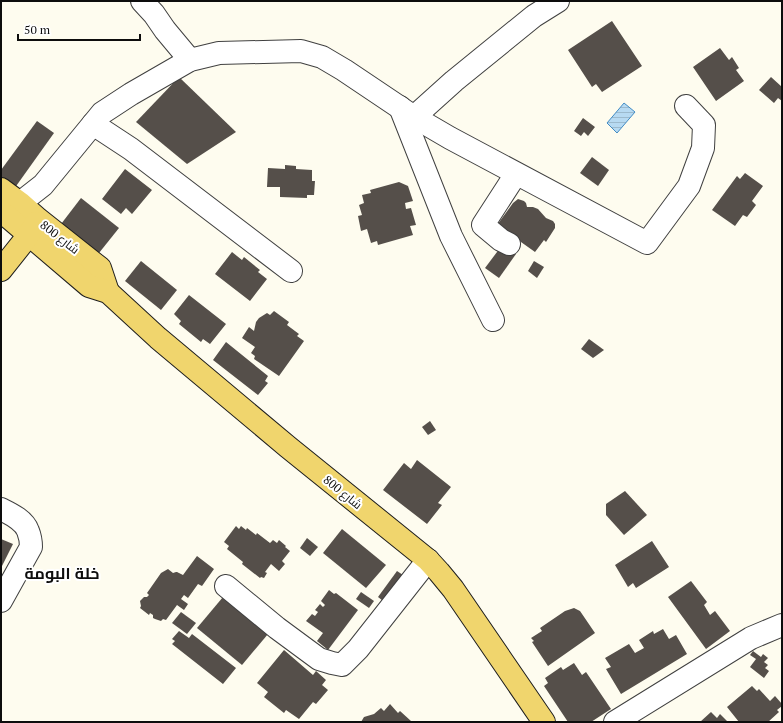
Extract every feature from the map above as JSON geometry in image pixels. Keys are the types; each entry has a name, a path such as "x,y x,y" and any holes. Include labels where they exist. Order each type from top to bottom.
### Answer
{"main road":[{"name":"شارع 800","path":"1,189 8,217 33,228 100,268 108,292 158,338 288,447 428,560 453,589 544,722"},
{"path":"1,270 33,228"}],"street":[{"path":"142,1 190,60"},
{"path":"407,112 454,81 534,16 558,1"},
{"path":"8,217 44,185 102,113 131,94 190,60 219,53 301,50 322,57 450,138 647,243 689,186 703,148 704,126 686,106"},
{"path":"407,112 451,236 493,320"},
{"path":"93,124 131,149 291,271"},
{"path":"508,244 483,225 516,174"},
{"path":"33,228 44,185"},
{"path":"1,508 25,525 28,530 31,547 1,601"},
{"path":"226,586 277,628 319,659 342,665 358,649 428,560"},
{"path":"615,722 751,638 782,625"}],"water":[{"path":"624,103 635,112 617,133 607,123"}],"building":[{"path":"612,21 642,66 602,92 596,84 592,87 568,50"},
{"path":"720,48 729,60 732,57 739,68 736,70 744,81 716,101 693,67"},
{"path":"179,77 236,132 187,164 136,122"},
{"path":"771,77 782,87 782,101 778,98 774,103 759,90"},
{"path":"583,118 595,127 588,136 584,132 581,136 574,131"},
{"path":"37,121 54,133 14,189 1,179 1,170"},
{"path":"592,157 609,170 598,186 580,173"},
{"path":"285,165 296,166 296,169 312,170 312,181 315,181 314,195 307,195 307,198 280,197 280,187 267,187 268,168 285,169"},
{"path":"125,169 152,190 132,214 126,208 121,214 102,199"},
{"path":"745,173 763,186 752,201 756,205 747,217 743,215 735,226 712,210 737,176 740,179"},
{"path":"399,182 408,186 413,201 405,203 406,209 411,208 416,225 410,226 413,235 378,245 377,241 371,243 367,229 361,231 358,216 362,215 359,205 364,203 362,195 371,193 370,190"},
{"path":"81,198 119,228 95,258 58,228"},
{"path":"518,199 524,201 527,207 538,209 546,218 553,221 555,224 555,228 546,242 544,240 535,252 497,225 513,203"},
{"path":"503,244 516,254 499,278 485,268"},
{"path":"232,252 242,260 244,257 260,270 258,272 267,279 250,301 215,274"},
{"path":"141,261 177,290 161,310 125,281"},
{"path":"534,261 544,267 537,278 528,271"},
{"path":"189,295 226,324 210,344 203,339 201,342 179,324 181,321 174,314"},
{"path":"274,311 289,322 287,325 299,334 297,336 304,341 279,376 254,359 255,356 251,353 255,347 242,338 249,327 254,331 256,322 259,318 267,313 270,315"},
{"path":"589,339 604,350 593,358 581,349"},
{"path":"226,342 268,376 265,381 268,383 258,395 213,360"},
{"path":"430,421 436,430 428,435 422,427"},
{"path":"417,460 451,487 438,503 442,505 427,524 383,490 404,463 411,469"},
{"path":"625,491 647,515 624,535 606,515 606,504"},
{"path":"236,526 239,529 241,526 246,530 247,528 256,535 257,533 270,543 273,540 277,543 279,540 286,546 285,547 290,551 282,561 285,564 279,571 271,564 265,572 267,573 264,578 260,578 242,564 243,562 227,549 229,546 224,542"},
{"path":"342,529 386,565 366,588 323,553"},
{"path":"307,538 318,547 310,556 300,548"},
{"path":"1,539 13,544 1,568"},
{"path":"652,541 669,567 636,588 633,583 628,587 615,565"},
{"path":"197,556 214,569 202,586 198,584 188,598 184,595 181,599 188,604 184,610 177,605 166,620 163,619 161,621 153,618 153,615 150,613 149,615 140,608 140,601 149,595 147,593 161,573 168,569 173,573 177,572 183,575"},
{"path":"397,571 403,575 387,604 378,597"},
{"path":"691,581 707,602 704,605 710,615 715,611 730,631 706,649 668,597"},
{"path":"329,590 334,594 336,593 358,610 328,650 317,641 323,633 306,621 312,614 315,616 318,612 315,610 320,604 323,607 325,605 321,601"},
{"path":"361,592 374,601 369,608 356,599"},
{"path":"223,597 268,634 242,665 197,628"},
{"path":"574,608 580,611 595,633 548,666 532,642 534,641 531,638 542,631 540,628 565,611"},
{"path":"181,612 196,623 187,634 172,623"},
{"path":"663,629 669,639 676,635 687,654 621,694 606,669 611,667 605,658 629,644 635,653 644,648 639,640 653,631 654,634"},
{"path":"179,631 189,638 192,634 236,668 223,684 172,644 175,641 172,639"},
{"path":"284,650 313,675 316,671 326,680 322,685 328,690 316,704 313,702 299,719 286,710 284,713 264,697 268,692 257,683"},
{"path":"753,651 761,657 763,654 768,658 764,662 768,665 765,668 769,671 764,678 750,667 756,659 750,655"},
{"path":"574,663 582,675 586,672 611,709 591,722 568,722 544,686 548,683 545,678 561,667 563,670"},
{"path":"752,686 757,691 759,689 770,701 775,696 782,704 782,706 777,710 779,712 768,722 739,722 727,707"},
{"path":"390,704 398,713 400,711 411,721 361,722 364,717 374,714 381,708 384,711"},
{"path":"711,712 717,718 720,714 728,722 700,722"}],"district":[{"name":"خلة البومة","path":"62,573"}]}
